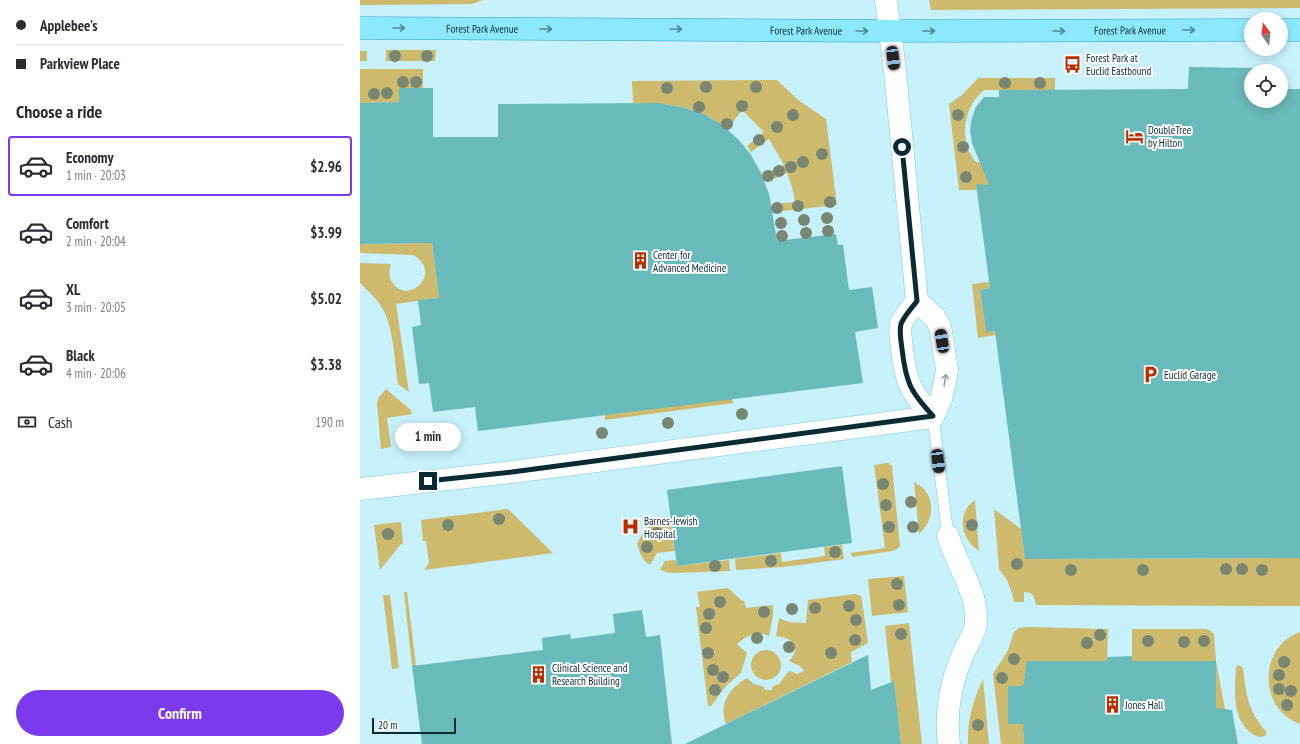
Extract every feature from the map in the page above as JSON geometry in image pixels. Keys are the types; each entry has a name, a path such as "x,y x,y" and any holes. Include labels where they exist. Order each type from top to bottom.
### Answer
{"main road":[{"name":"Forest Park Avenue","path":"360,28 890,31 1244,30"},
{"path":"1288,30 1300,30"}],"street":[{"path":"886,0 917,301 902,323 900,332 903,361 910,388 919,401 933,416"},
{"path":"917,301 935,318 940,326 947,369 941,399 933,416"},
{"path":"360,489 512,472 933,416"},
{"path":"948,536 952,550 970,589 976,616 976,624 962,654 954,680 948,709 949,744"}],"lane":[{"path":"933,416 948,536"}],"shaded area":[{"path":"360,0 483,0 472,4 360,5"},
{"path":"929,0 1300,0 1300,8 931,10"},
{"path":"386,50 436,50 435,61 386,61"},
{"path":"360,51 367,51 367,61 360,61"},
{"path":"360,69 423,69 423,88 399,88 399,102 360,103"},
{"path":"978,78 1055,78 1055,90 984,90 977,97 971,105 965,124 967,144 970,154 976,162 999,163 999,185 976,185 977,190 959,190 949,104 962,95"},
{"path":"777,80 798,100 826,119 837,205 774,212 773,204 795,202 792,187 787,173 767,182 763,174 784,165 769,139 751,152 747,146 764,132 742,110 727,130 708,116 693,110 650,103 633,103 632,81"},
{"path":"432,243 439,298 396,304 409,392 398,384 389,323 381,306 360,283 360,263 391,264 389,273 392,282 399,289 406,291 414,289 420,284 424,278 425,270 422,262 413,255 360,253 360,244"},
{"path":"989,282 990,288 980,290 986,332 995,331 996,335 978,338 972,284"},
{"path":"386,389 411,410 412,414 387,418 391,447 381,449 377,403 379,397"},
{"path":"732,398 733,403 605,420 605,415"},
{"path":"889,463 892,466 900,546 892,551 852,557 851,553 885,548 874,465"},
{"path":"914,482 924,489 928,495 931,506 931,513 927,524 919,534"},
{"path":"975,500 979,551 969,541 963,529 963,518 967,508"},
{"path":"508,509 553,553 424,570 429,563 426,541 423,541 421,520"},
{"path":"994,509 1021,529 1025,559 1300,558 1300,606 1036,605 1033,595 1024,592 1024,602 1014,602 1007,580 999,569"},
{"path":"670,518 675,551 657,553 650,565 643,559 637,544 646,529 658,521"},
{"path":"401,522 403,544 401,544 380,570 374,525"},
{"path":"842,545 844,559 783,567 736,570 735,559 781,553 782,562 825,556 824,547"},
{"path":"676,560 677,566 729,560 730,571 673,573 660,570 665,561"},
{"path":"904,576 908,612 872,616 868,579"},
{"path":"727,588 739,599 744,601 746,608 773,605 773,616 769,636 764,634 752,635 737,644 747,653 741,673 726,686 711,706 708,706 696,607 700,607 697,592"},
{"path":"404,592 407,592 416,666 412,666"},
{"path":"855,594 861,596 868,643 851,652 852,662 726,724 724,716 725,703 727,697 735,686 747,678 754,684 764,687 765,690 772,690 772,687 779,684 788,672 790,671 797,674 804,671 800,666 789,661 795,651 794,644 787,639 776,636 779,618 789,622 806,623 808,600"},
{"path":"383,595 390,595 399,668 392,669"},
{"path":"909,623 922,744 901,744 894,681 891,682 885,626"},
{"path":"1019,628 1108,629 1107,661 1028,661 1023,686 1008,686 1008,724 1023,724 1024,744 1001,744 993,674 1008,650 1014,632"},
{"path":"1132,629 1206,629 1214,634 1216,661 1132,661"},
{"path":"1300,632 1300,724 1286,716 1276,705 1270,692 1268,678 1270,664 1276,651 1286,640"},
{"path":"766,650 777,654 781,665 777,676 766,680 755,676 751,665 755,654"},
{"path":"1216,661 1225,709 1216,744"},
{"path":"1237,665 1243,668 1245,686 1255,717 1266,731 1266,735 1263,737 1254,735 1241,722 1235,695"},
{"path":"983,679 989,744 968,744 971,711"}],"building":[{"name":"Euclid Garage","path":"1189,67 1244,68 1244,108 1288,108 1288,89 1300,89 1300,558 1025,559 995,331 986,332 980,290 990,288 976,184 989,185 972,143 970,130 972,118 976,107 984,97 999,97 999,90 1188,89"},
{"name":"Center for Advanced Medicine","path":"399,88 433,88 433,137 498,137 498,104 657,103 681,107 702,113 722,125 738,139 751,155 761,173 769,194 777,241 836,234 838,245 843,245 849,290 872,287 878,328 855,332 863,383 478,431 475,407 433,412 429,383 419,384 412,327 421,325 418,300 439,298 432,243 360,244 360,103 399,102"},
{"path":"842,466 852,543 677,566 667,490"},
{"name":"Clinical Science and Research Building","path":"642,610 646,637 660,635 672,744 422,744 412,666 543,650 542,638 570,634 571,639 615,633 613,614"},
{"path":"868,655 871,690 894,681 901,744 685,744"},
{"name":"Jones Hall","path":"1132,656 1132,661 1216,661 1216,708 1232,710 1238,744 1024,744 1023,724 1008,724 1008,686 1023,686 1027,661 1107,661 1107,657"}],"place":[{"name":"Forest Park at Euclid Eastbound","path":"1073,64"},
{"name":"DoubleTree by Hilton","path":"1135,136"},
{"name":"Center for Advanced Medicine","path":"640,261"},
{"name":"Euclid Garage","path":"1151,375"},
{"name":"Barnes-Jewish Hospital","path":"631,527"},
{"name":"Clinical Science and Research Building","path":"539,674"},
{"name":"Jones Hall","path":"1112,705"}],"route":[{"path":"428,481 512,472 892,423 933,416 919,401 910,388 903,361 900,332 902,323 917,301 902,147"}]}
